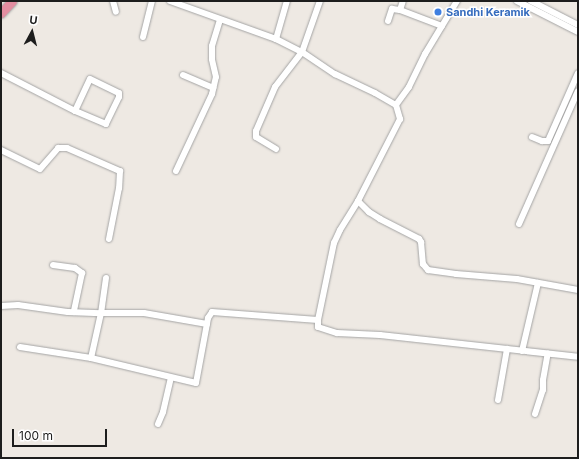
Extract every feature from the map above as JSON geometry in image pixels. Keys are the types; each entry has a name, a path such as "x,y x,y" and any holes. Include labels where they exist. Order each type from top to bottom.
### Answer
{"highway":[{"path":"1,13 12,1"}],"street":[{"path":"113,1 116,12"},
{"path":"143,37 152,1"},
{"path":"170,1 276,39 302,52 335,74 396,105 400,119 358,201 340,230 334,244 318,320 318,327 338,333 380,335 578,357"},
{"path":"276,39 287,1"},
{"path":"276,150 256,137 256,131 275,87 302,52 320,1"},
{"path":"400,10 403,1"},
{"path":"396,105 408,87 424,54 457,1"},
{"path":"517,1 578,32"},
{"path":"531,1 578,25"},
{"path":"388,21 392,9 400,10 442,26"},
{"path":"176,171 213,88 216,76 212,59 212,46 220,20"},
{"path":"1,73 75,111 106,124 119,97 119,93 90,79 75,111"},
{"path":"532,137 542,141 548,141 578,73"},
{"path":"183,75 213,88"},
{"path":"519,224 578,90"},
{"path":"1,150 40,169 58,148 67,148 120,171 119,188 109,239"},
{"path":"358,201 369,212 380,219 419,239 423,264 428,270 517,279 578,290"},
{"path":"53,265 75,268 82,273 74,312"},
{"path":"91,358 101,313 106,278"},
{"path":"522,351 538,283"},
{"path":"1,306 18,305 74,312 144,313 207,324"},
{"path":"20,346 91,358 197,383 207,324 209,315 212,312 217,311 318,320"},
{"path":"498,400 508,349"},
{"path":"535,414 543,390 543,380 548,353"},
{"path":"158,424 163,412 171,378"}],"place":[{"name":"Sandhi Keramik","path":"438,12"}]}
